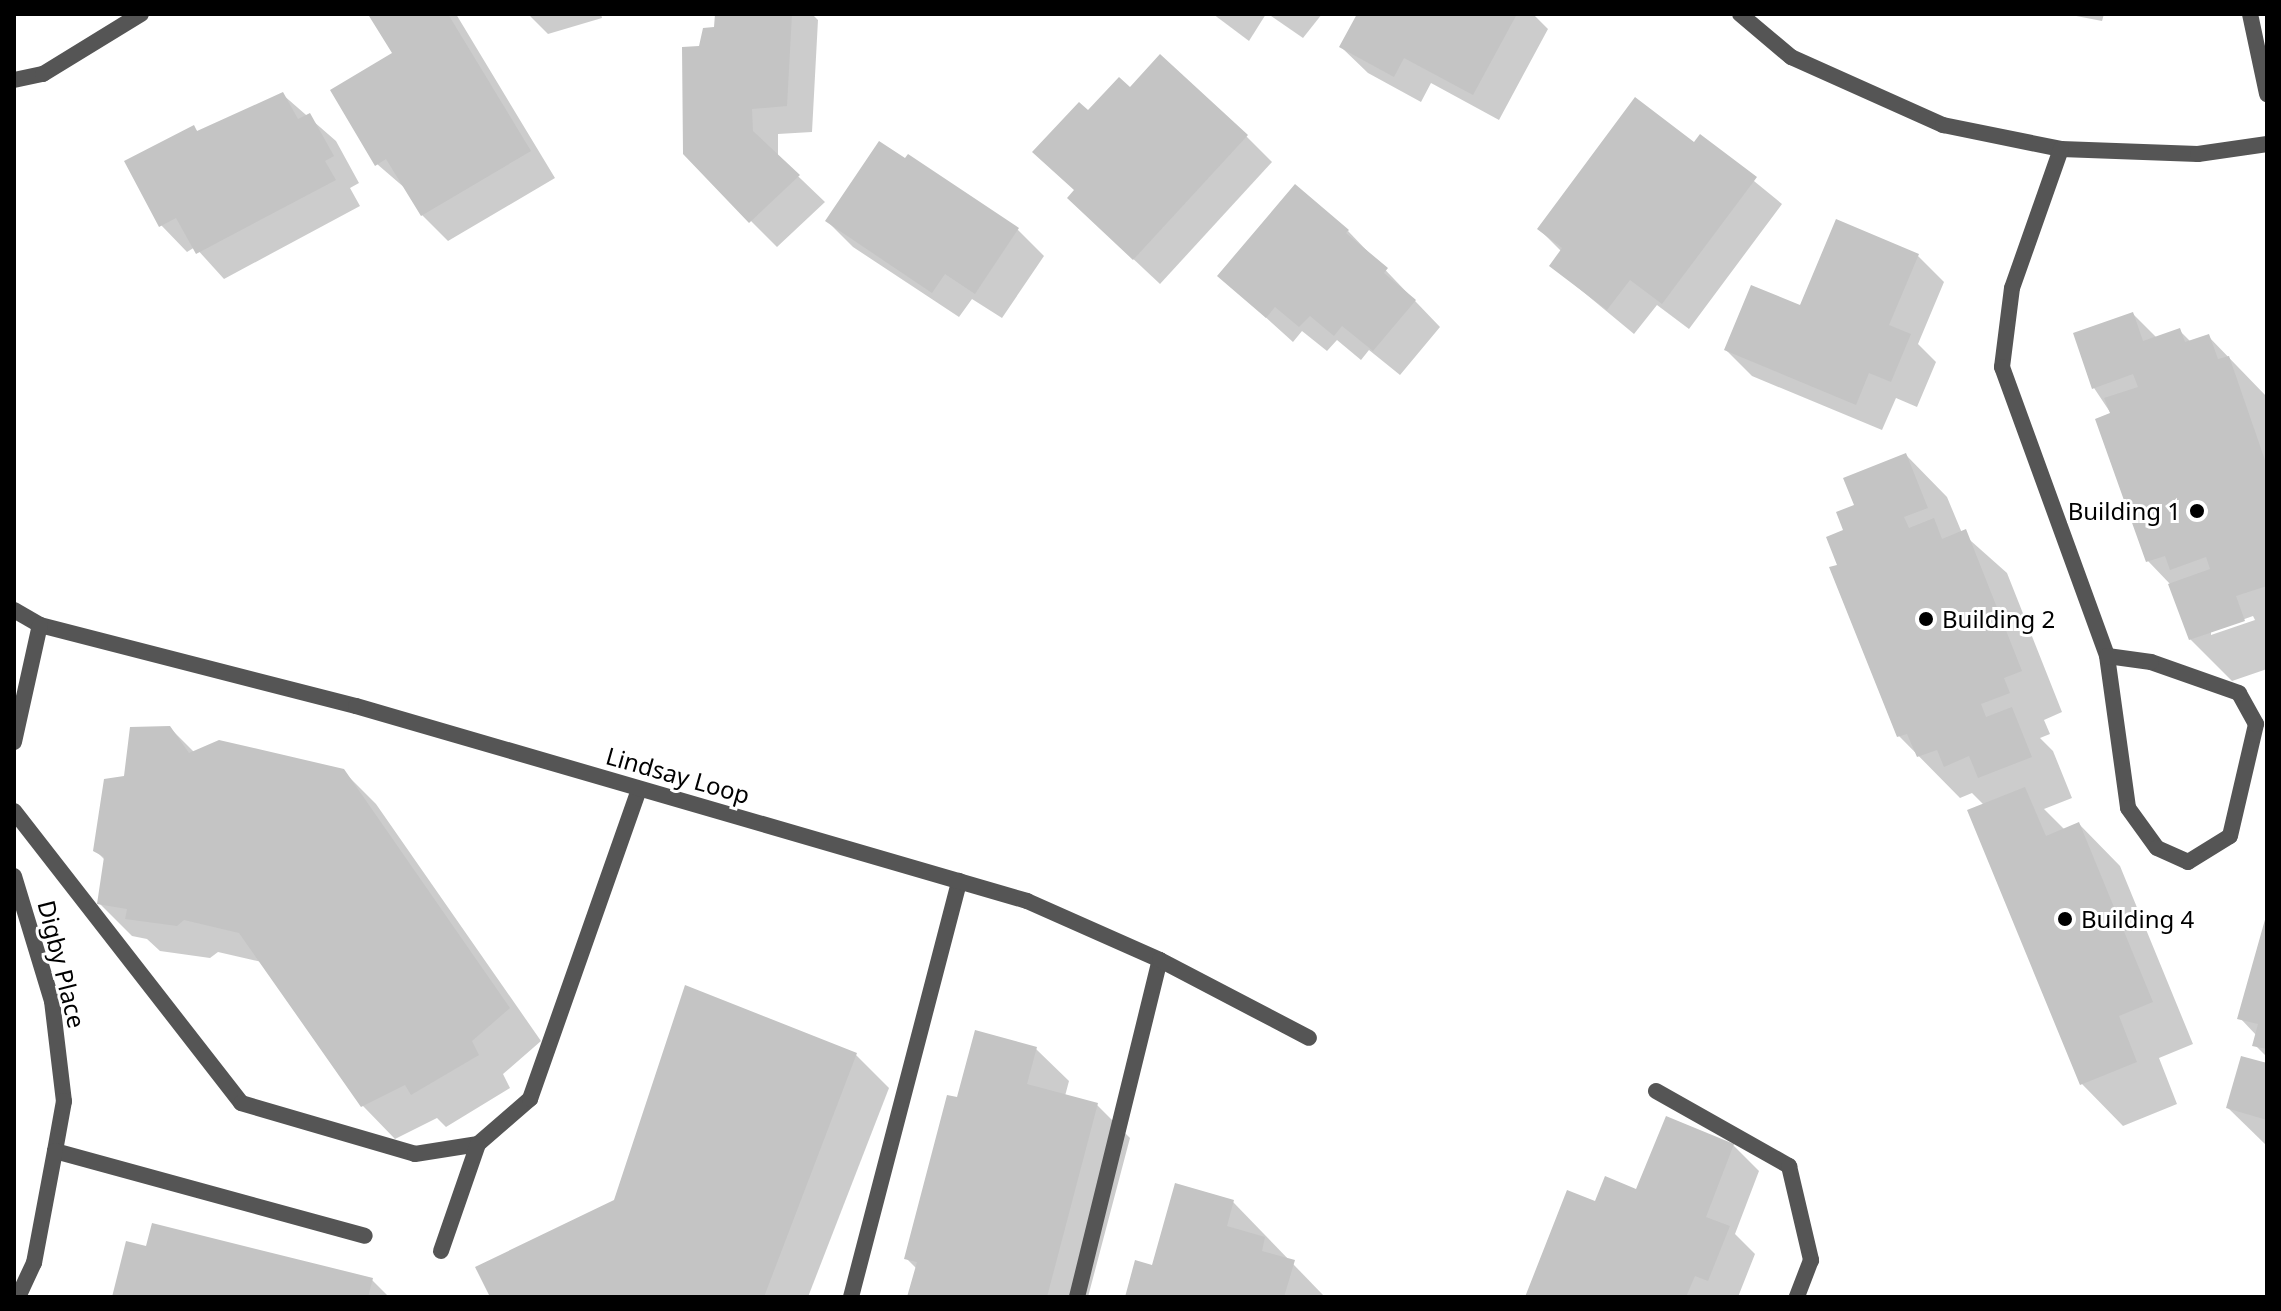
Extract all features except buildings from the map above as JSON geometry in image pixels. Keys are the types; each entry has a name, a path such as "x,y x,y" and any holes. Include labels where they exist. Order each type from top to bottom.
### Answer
{"street":[{"path":"14,80 43,74 141,14"},
{"path":"1740,14 1791,57 1943,125 2061,149 2198,154 2267,144"},
{"path":"2250,14 2267,94"},
{"path":"2061,149 2012,288 2002,367 2107,656 2128,808 2157,848 2188,862 2230,836 2256,724 2239,693 2151,662 2107,656"},
{"name":"Lindsay Loop","path":"14,610 40,625 356,706 1027,901 1160,960 1309,1038"},
{"path":"14,742 40,625"},
{"path":"441,1251 478,1144 530,1099 639,789"},
{"path":"14,811 241,1103 415,1154 478,1144"},
{"name":"Digby Place","path":"14,876 52,1001 64,1101 34,1263 18,1297"},
{"path":"851,1297 959,881"},
{"path":"1077,1297 1160,960"},
{"path":"1656,1091 1789,1166 1811,1260 1797,1297"},
{"path":"55,1151 365,1236"}],"place":[{"name":"Building 1","path":"2197,511"},
{"name":"Building 2","path":"1926,619"},
{"name":"Building 4","path":"2065,919"}]}
